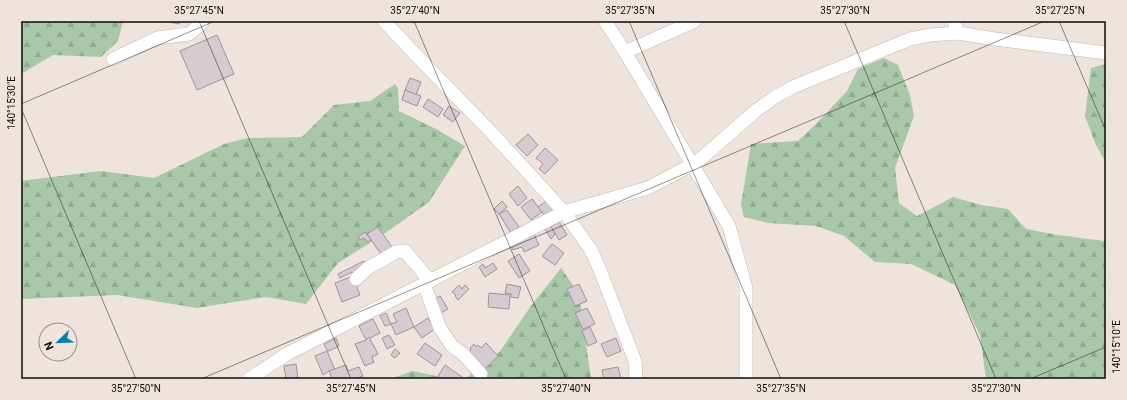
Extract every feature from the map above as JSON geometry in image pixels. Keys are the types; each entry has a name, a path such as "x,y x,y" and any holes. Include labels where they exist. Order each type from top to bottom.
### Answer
{"street":[{"path":"113,59 157,38 189,34 203,21"},
{"path":"384,21 490,131 564,212 591,250 635,361 636,379"},
{"path":"605,21 729,226 746,288 746,379"},
{"path":"625,52 695,21"},
{"path":"248,379 287,354 564,212 648,188 697,162 775,96 793,87 910,39 931,35 956,27 994,39 1106,53"},
{"path":"356,279 368,268 396,252 405,251 427,283 440,328 452,346 463,354 481,374"}],"green space":[{"path":"21,21 123,21 118,41 101,57 53,55 21,74"},
{"path":"884,58 898,65 910,95 914,116 895,168 899,203 917,216 953,197 981,205 1008,209 1026,229 1104,241 1106,238 1106,379 987,379 980,335 955,285 911,264 875,262 844,236 816,226 768,223 744,217 741,204 751,144 798,141 847,91 858,69"},
{"path":"1106,64 1106,163 1095,143 1085,116 1091,68"},
{"path":"395,84 398,88 399,111 436,129 465,146 429,202 381,236 338,263 306,304 266,297 197,308 117,295 21,299 21,181 101,171 154,178 224,144 248,138 302,137 334,105 370,101"},
{"path":"561,268 579,294 591,379 465,379 500,351 531,306"},
{"path":"413,371 450,379 390,379"}],"building":[{"path":"169,21 180,21 179,24"},
{"path":"217,35 234,74 197,90 180,51"},
{"path":"410,78 421,82 416,95 405,90"},
{"path":"405,90 421,96 417,106 402,100"},
{"path":"428,99 443,109 438,117 423,107"},
{"path":"449,106 460,113 453,122 443,115"},
{"path":"528,134 538,145 527,156 516,145"},
{"path":"545,148 558,160 545,174 539,169 543,164 536,158"},
{"path":"518,186 527,198 518,206 509,194"},
{"path":"532,199 542,212 531,220 521,207"},
{"path":"549,199 556,209 545,216 538,207"},
{"path":"502,201 507,207 499,214 494,209"},
{"path":"507,210 519,227 511,233 499,214"},
{"path":"558,220 567,235 559,240 550,225"},
{"path":"549,223 555,234 551,239 544,227"},
{"path":"378,227 392,247 381,254 367,234"},
{"path":"365,232 371,240 368,242 364,238 360,240 358,237"},
{"path":"534,234 539,245 524,252 522,247 513,250 511,245"},
{"path":"552,244 564,253 555,265 542,256"},
{"path":"519,254 530,271 519,278 508,261"},
{"path":"364,261 368,268 353,276 352,272 340,278 338,274"},
{"path":"493,263 497,269 485,277 479,267 483,264 485,268"},
{"path":"353,276 360,295 342,302 335,283"},
{"path":"507,284 521,287 518,298 511,297 511,294 505,293"},
{"path":"579,284 587,301 575,306 567,289"},
{"path":"459,285 462,289 465,285 469,289 458,300 455,296 456,295 452,292"},
{"path":"489,293 510,295 509,309 488,307"},
{"path":"440,296 448,309 441,313 433,300"},
{"path":"406,308 414,327 396,335 391,324 397,322 393,314"},
{"path":"587,308 595,324 583,329 575,313"},
{"path":"386,313 391,324 385,326 380,316"},
{"path":"428,318 435,329 422,338 414,327"},
{"path":"373,319 380,333 366,340 359,326"},
{"path":"590,327 597,342 588,346 582,331"},
{"path":"389,335 395,345 387,349 382,338"},
{"path":"369,337 378,354 372,357 374,362 365,366 355,344 366,340"},
{"path":"336,338 339,346 329,351 327,350 324,344"},
{"path":"616,338 621,351 607,357 601,344"},
{"path":"425,343 442,355 435,366 417,354"},
{"path":"486,343 498,356 484,370 468,353 474,344 476,347 478,345 481,348"},
{"path":"395,349 400,353 395,358 391,355"},
{"path":"327,351 335,370 329,371 323,375 315,356"},
{"path":"296,364 298,378 286,379 284,366"},
{"path":"346,365 348,371 359,367 363,376 354,379 332,379 329,371"},
{"path":"445,365 462,377 460,379 442,379 438,376"},
{"path":"618,367 621,379 604,379 602,370"}]}
